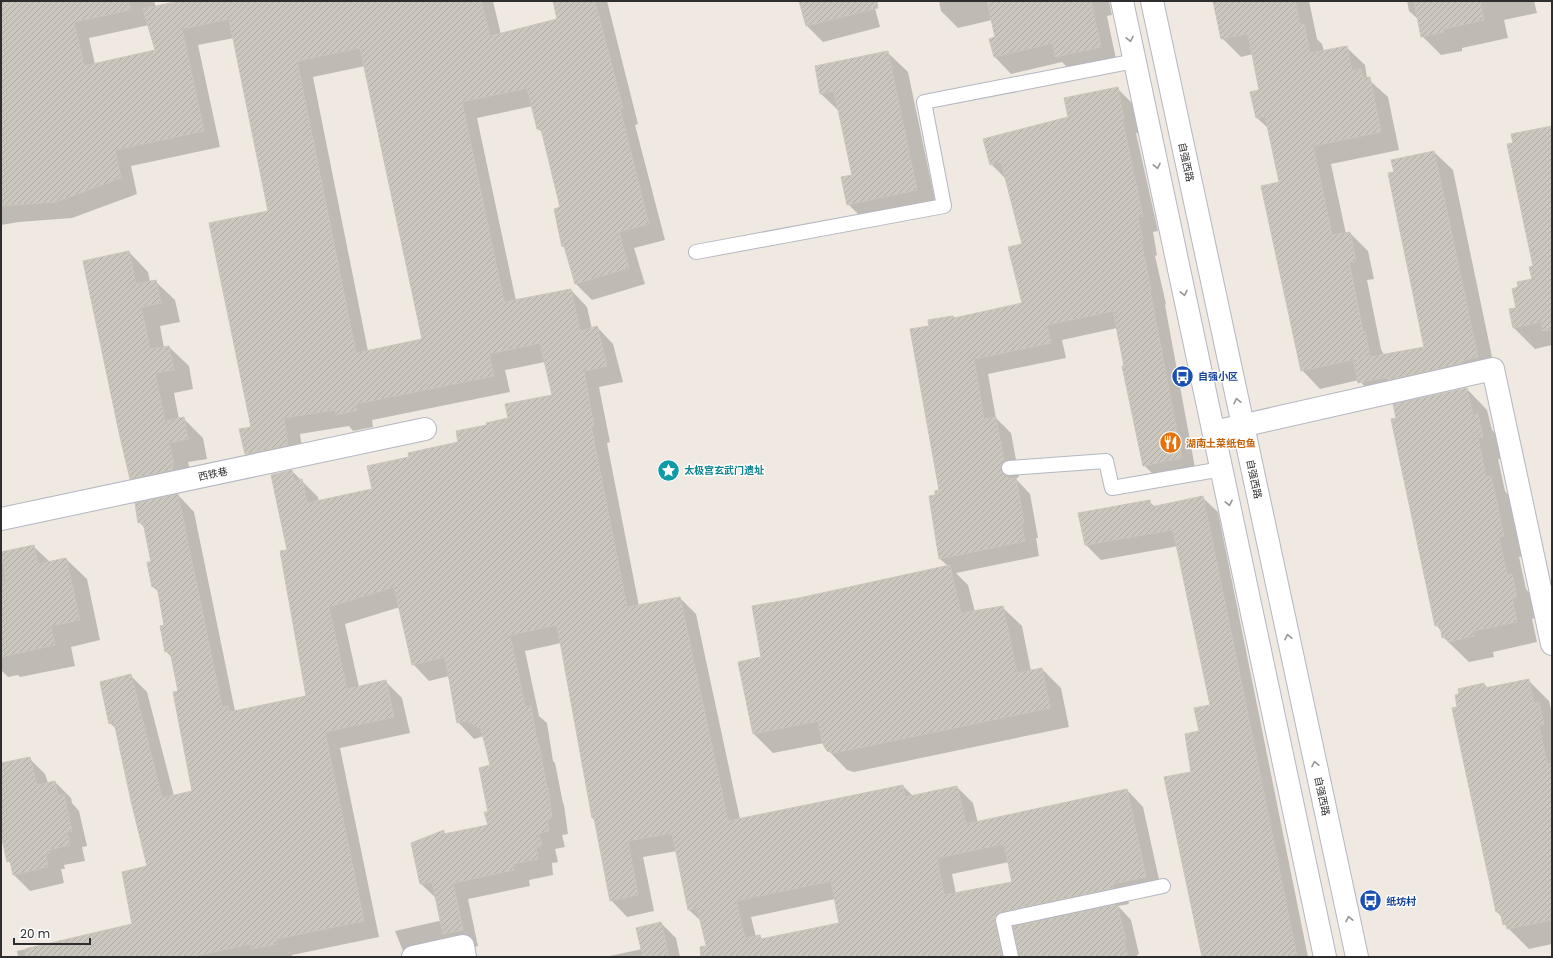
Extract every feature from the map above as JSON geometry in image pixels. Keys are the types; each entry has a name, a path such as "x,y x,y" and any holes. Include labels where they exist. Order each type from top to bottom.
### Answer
{"main road":[{"path":"1122,1 1325,957"},
{"name":"自强西路","path":"1152,1 1357,957"},
{"path":"1214,432 1493,369 1548,602 1552,644"},
{"name":"西铁巷","path":"1,519 425,429"},
{"path":"413,957 463,946 466,957"}],"lane":[{"path":"696,252 944,206 924,102 1135,61"},
{"path":"1009,468 1106,460 1112,488 1222,469"},
{"path":"1011,957 1003,920 1163,886"}],"building":[{"path":"1,1 129,1 130,10 74,22 84,66 155,50 143,9 179,1 481,1 490,36 557,19 553,1 595,1 623,108 620,109 649,224 619,232 629,268 575,284 564,246 562,247 554,209 560,207 541,129 537,129 527,88 462,102 504,302 571,289 580,331 597,326 607,366 584,371 594,426 591,426 627,607 680,597 728,821 903,785 905,797 957,786 966,824 1127,789 1146,877 1112,884 1113,888 998,913 995,917 995,922 1002,957 701,957 700,947 710,945 706,945 697,908 688,910 672,833 628,841 638,895 610,901 594,818 592,818 557,625 510,635 525,707 531,706 547,788 548,787 552,818 547,819 549,831 539,833 542,846 536,847 538,859 513,864 514,870 453,883 463,930 443,934 432,882 420,884 411,843 444,830 444,834 488,825 484,812 488,812 479,768 490,765 481,729 467,721 457,723 445,657 412,665 394,587 329,607 347,689 386,680 394,717 325,732 364,921 276,939 277,944 252,949 251,944 189,957 26,957 25,949 132,924 122,872 147,866 114,722 109,724 100,682 131,674 162,798 192,791 173,692 178,691 170,651 165,652 160,626 164,625 157,586 152,587 147,562 151,562 143,522 138,523 135,503 178,494 222,707 228,706 229,712 306,696 280,551 287,550 271,475 292,470 294,481 302,479 307,503 372,489 367,466 409,457 408,453 458,442 456,431 487,425 486,423 508,418 505,404 552,395 540,343 489,354 494,376 356,404 357,410 336,415 335,410 284,418 288,445 245,454 239,429 251,427 209,223 268,211 229,19 182,29 204,131 115,150 121,178 56,202 1,206","holes":["360,48 422,339 356,353 297,61","1004,844 1012,882 944,895 937,858","831,881 839,923 761,939 760,935 745,938 736,901"]},
{"path":"799,1 877,1 878,8 806,26"},
{"path":"987,1 1091,1 1101,47 1055,57 1053,43 994,57 989,39 995,37"},
{"path":"1213,1 1295,1 1300,25 1304,24 1310,53 1347,46 1352,71 1361,69 1363,78 1370,77 1381,132 1313,146 1332,235 1350,232 1356,261 1349,262 1363,332 1365,331 1370,356 1301,371 1261,186 1279,182 1265,116 1256,118 1250,92 1259,90 1248,34 1221,39"},
{"path":"1414,1 1480,1 1484,20 1443,29 1444,32 1421,37"},
{"path":"888,51 917,190 847,205 841,177 852,175 834,91 820,94 815,66"},
{"path":"1118,87 1124,118 1122,118 1143,216 1138,218 1143,240 1141,241 1182,458 1143,466 1122,366 1124,366 1113,311 1047,325 1051,343 974,359 984,419 996,417 1004,461 1001,465 1002,472 1008,479 1016,478 1024,523 1021,523 1025,541 939,559 929,496 935,495 935,491 939,490 910,329 929,326 928,320 953,316 954,318 1022,303 1008,247 1022,244 1001,162 990,165 983,139 1068,117 1064,98"},
{"path":"1552,126 1552,330 1543,331 1541,322 1513,328 1509,309 1516,308 1512,289 1518,287 1517,282 1532,279 1529,267 1533,266 1507,144 1513,143 1511,134"},
{"path":"1434,151 1478,357 1461,361 1462,363 1388,380 1387,377 1358,383 1353,360 1424,347 1388,173 1394,172 1391,160"},
{"path":"129,251 136,284 156,280 161,303 141,307 150,349 169,346 174,370 155,373 165,421 184,417 188,439 169,443 174,464 172,464 173,470 130,479 83,261"},
{"path":"1467,388 1473,415 1478,414 1483,437 1478,438 1486,477 1491,476 1504,536 1499,537 1507,575 1512,574 1517,597 1512,598 1517,622 1473,631 1474,636 1448,642 1447,637 1442,638 1440,625 1435,626 1391,419 1396,418 1393,404"},
{"path":"1203,496 1297,957 1202,957 1164,777 1191,772 1185,734 1199,731 1194,708 1210,705 1173,530 1085,545 1078,513 1150,500 1151,507"},
{"path":"34,545 38,564 66,558 80,620 51,626 55,645 1,657 1,582 6,581 1,552"},
{"path":"950,565 961,613 1003,606 1017,673 1042,668 1050,708 834,753 827,751 823,744 818,721 753,734 738,662 761,657 752,606 799,598"},
{"path":"1529,679 1534,703 1539,702 1544,724 1539,725 1547,764 1552,763 1552,920 1507,929 1506,924 1503,925 1500,911 1496,912 1452,708 1457,707 1455,695 1459,694 1458,689 1484,683 1485,688"},
{"path":"30,757 37,785 55,781 58,795 64,794 72,831 67,832 70,845 49,850 50,853 46,854 48,867 13,875 10,861 7,862 1,834 1,763"},
{"path":"1117,904 1126,940 1124,940 1128,957 1019,957 1013,927"},
{"path":"661,922 669,957 643,957 636,928"}],"place":[{"name":"自强小区","path":"1182,376"},
{"name":"湖南土菜纸包鱼","path":"1171,443"},
{"name":"太极宫玄武门遗址","path":"669,470"},
{"name":"纸坊村","path":"1371,901"}]}
